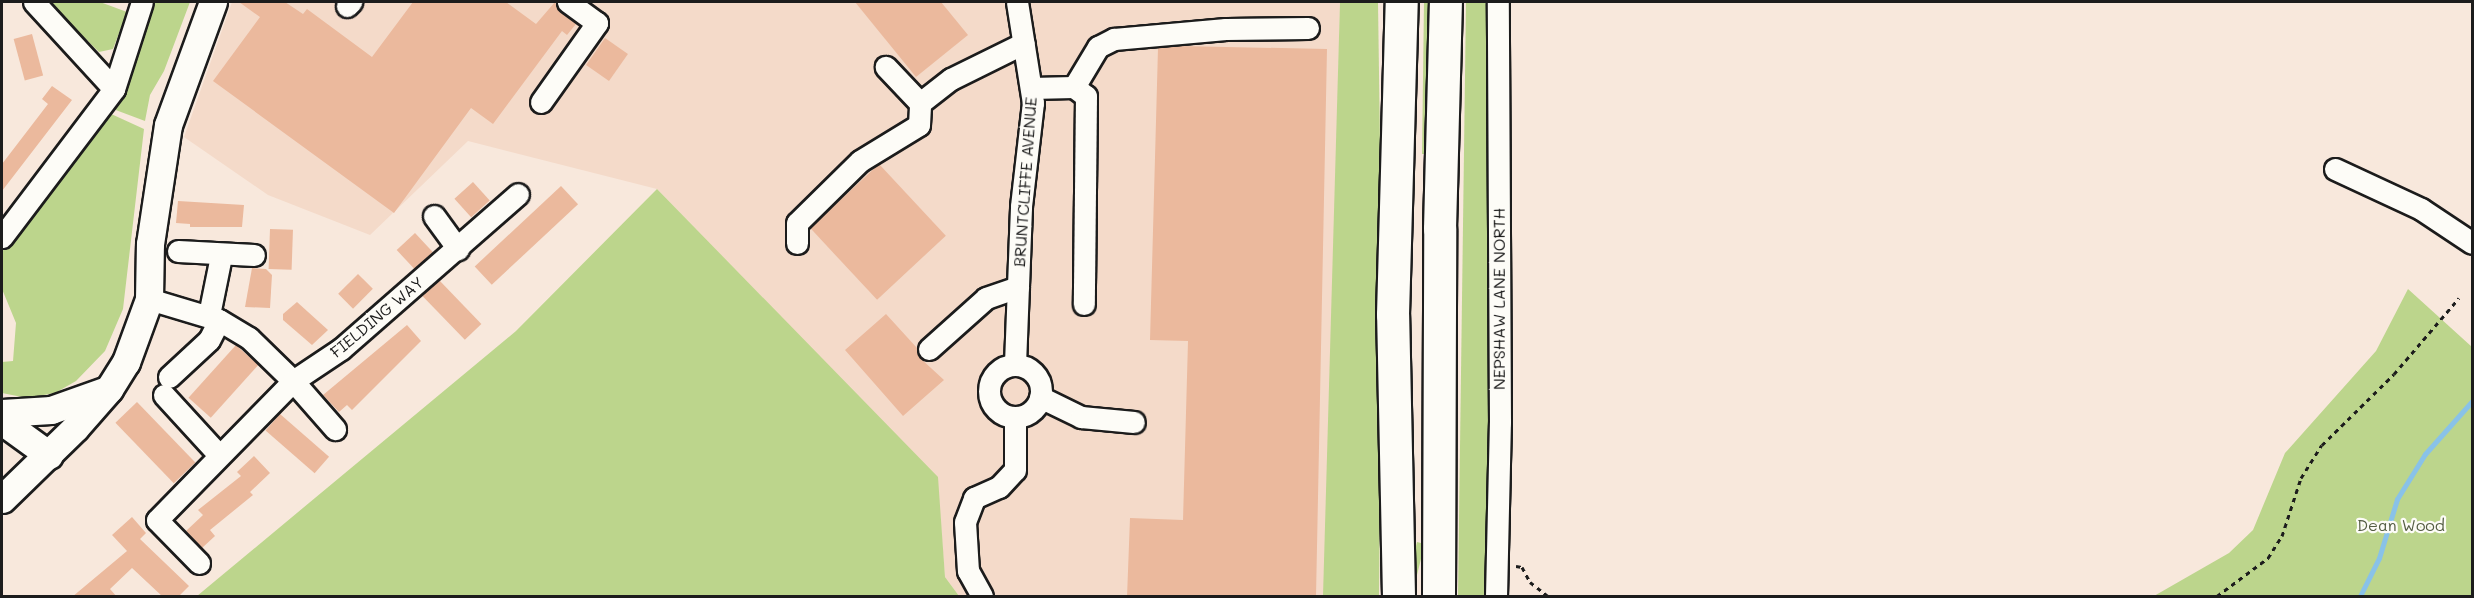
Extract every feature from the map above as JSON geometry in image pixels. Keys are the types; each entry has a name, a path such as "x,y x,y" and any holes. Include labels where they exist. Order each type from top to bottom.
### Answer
{"highway":[{"path":"1399,597 1393,315 1402,2"},
{"path":"1438,597 1440,230 1446,2"}],"main road":[{"path":"2,499 49,455 109,389 126,362 149,299 150,244 168,125 213,2"},
{"path":"2,413 51,410 109,389"},
{"path":"2,421 49,455"}],"street":[{"path":"34,2 114,89"},
{"path":"2,237 114,89 142,2"},
{"path":"541,102 597,23 568,2"},
{"name":"BRUNTCLIFFE AVENUE","path":"1015,364 1021,206 1033,103 1017,2"},
{"name":"NEPSHAW LANE NORTH","path":"1496,597 1500,422 1498,2"},
{"path":"1074,87 1098,47 1114,39 1237,29 1308,28"},
{"path":"920,103 951,79 1024,43"},
{"path":"797,243 796,223 860,161 919,124 920,103 886,67"},
{"path":"1031,88 1074,87 1086,96 1084,304"},
{"path":"2335,169 2421,209 2472,243"},
{"name":"FIELDING WAY","path":"199,563 158,520 293,381 341,349 458,249 518,194"},
{"path":"434,216 458,249"},
{"path":"178,251 221,256 254,255"},
{"path":"219,455 166,386 209,340 214,318 221,256"},
{"path":"929,349 986,298 1018,287"},
{"path":"149,299 214,318 249,338 293,381 335,429"},
{"path":"1015,364 1034,372 1040,381 1040,396 1034,409 1015,417 996,410 989,391 996,372 1015,364"},
{"path":"1040,396 1081,417 1134,422"},
{"path":"982,597 968,571 965,522 974,498 999,488 1015,470 1015,417"}],"path":[{"path":"2217,597 2268,558 2282,536 2301,478 2322,445 2394,374 2459,297"},
{"path":"1496,566 1522,567 1530,582 1548,597"}],"shaded area":[{"path":"232,2 1340,2 1327,596 959,596 945,577 937,477 657,189 468,141 370,235 268,195 184,137"}],"green space":[{"path":"48,2 100,2 127,12 113,49 99,52"},
{"path":"151,2 190,2 164,71 150,95 145,121 113,109 112,100"},
{"path":"1340,2 1378,2 1382,285 1379,596 1323,596"},
{"path":"1424,2 1430,2 1427,154 1422,154"},
{"path":"1466,2 1490,2 1490,596 1458,596"},
{"path":"109,113 144,129 123,309 105,351 76,381 55,393 27,398 2,393 2,362 13,361 16,323 2,289 2,252 81,145"},
{"path":"657,189 938,477 945,577 959,596 197,596 516,331"},
{"name":"Dean Wood","path":"2408,289 2472,347 2472,596 2154,596 2229,553 2253,530 2285,453 2376,351"},
{"path":"1417,542 1425,544 1412,596 1404,594"}],"building":[{"path":"239,2 285,2 303,14 307,9 372,57 413,2 506,2 536,24 555,2 560,12 576,24 567,35 562,31 493,124 471,108 394,213 213,81 260,17"},
{"path":"855,2 941,2 968,35 916,77"},
{"path":"32,34 43,76 25,80 14,39"},
{"path":"605,38 628,54 609,81 586,65"},
{"path":"1180,46 1327,49 1316,597 1127,597 1130,518 1183,520 1188,341 1150,340 1158,48"},
{"path":"52,86 72,100 2,191 2,164 48,104 42,99"},
{"path":"879,164 946,236 877,300 810,228"},
{"path":"473,182 490,201 471,217 454,199"},
{"path":"561,186 578,204 492,285 475,266"},
{"path":"178,201 244,205 242,227 190,227 190,224 176,223"},
{"path":"270,229 293,230 292,270 269,269"},
{"path":"415,233 433,252 414,269 397,250"},
{"path":"252,268 266,269 272,275 270,308 245,307"},
{"path":"358,274 373,289 353,309 338,294"},
{"path":"439,280 481,324 465,340 422,296"},
{"path":"297,302 328,330 312,345 283,320 283,314"},
{"path":"886,314 917,348 919,357 944,380 903,416 845,350"},
{"path":"407,325 421,341 352,410 347,405 339,412 323,395"},
{"path":"236,345 258,365 211,418 188,398"},
{"path":"137,402 195,462 174,483 115,423"},
{"path":"280,414 329,457 315,473 266,431"},
{"path":"254,456 270,473 250,492 253,495 210,530 215,536 202,548 186,531 203,515 198,510 241,476 237,472"},
{"path":"132,517 146,533 140,539 189,586 178,597 163,597 132,568 110,589 117,597 72,597 127,551 112,535"}],"waterway":[{"path":"2360,596 2379,558 2397,499 2425,454 2472,401"}]}
